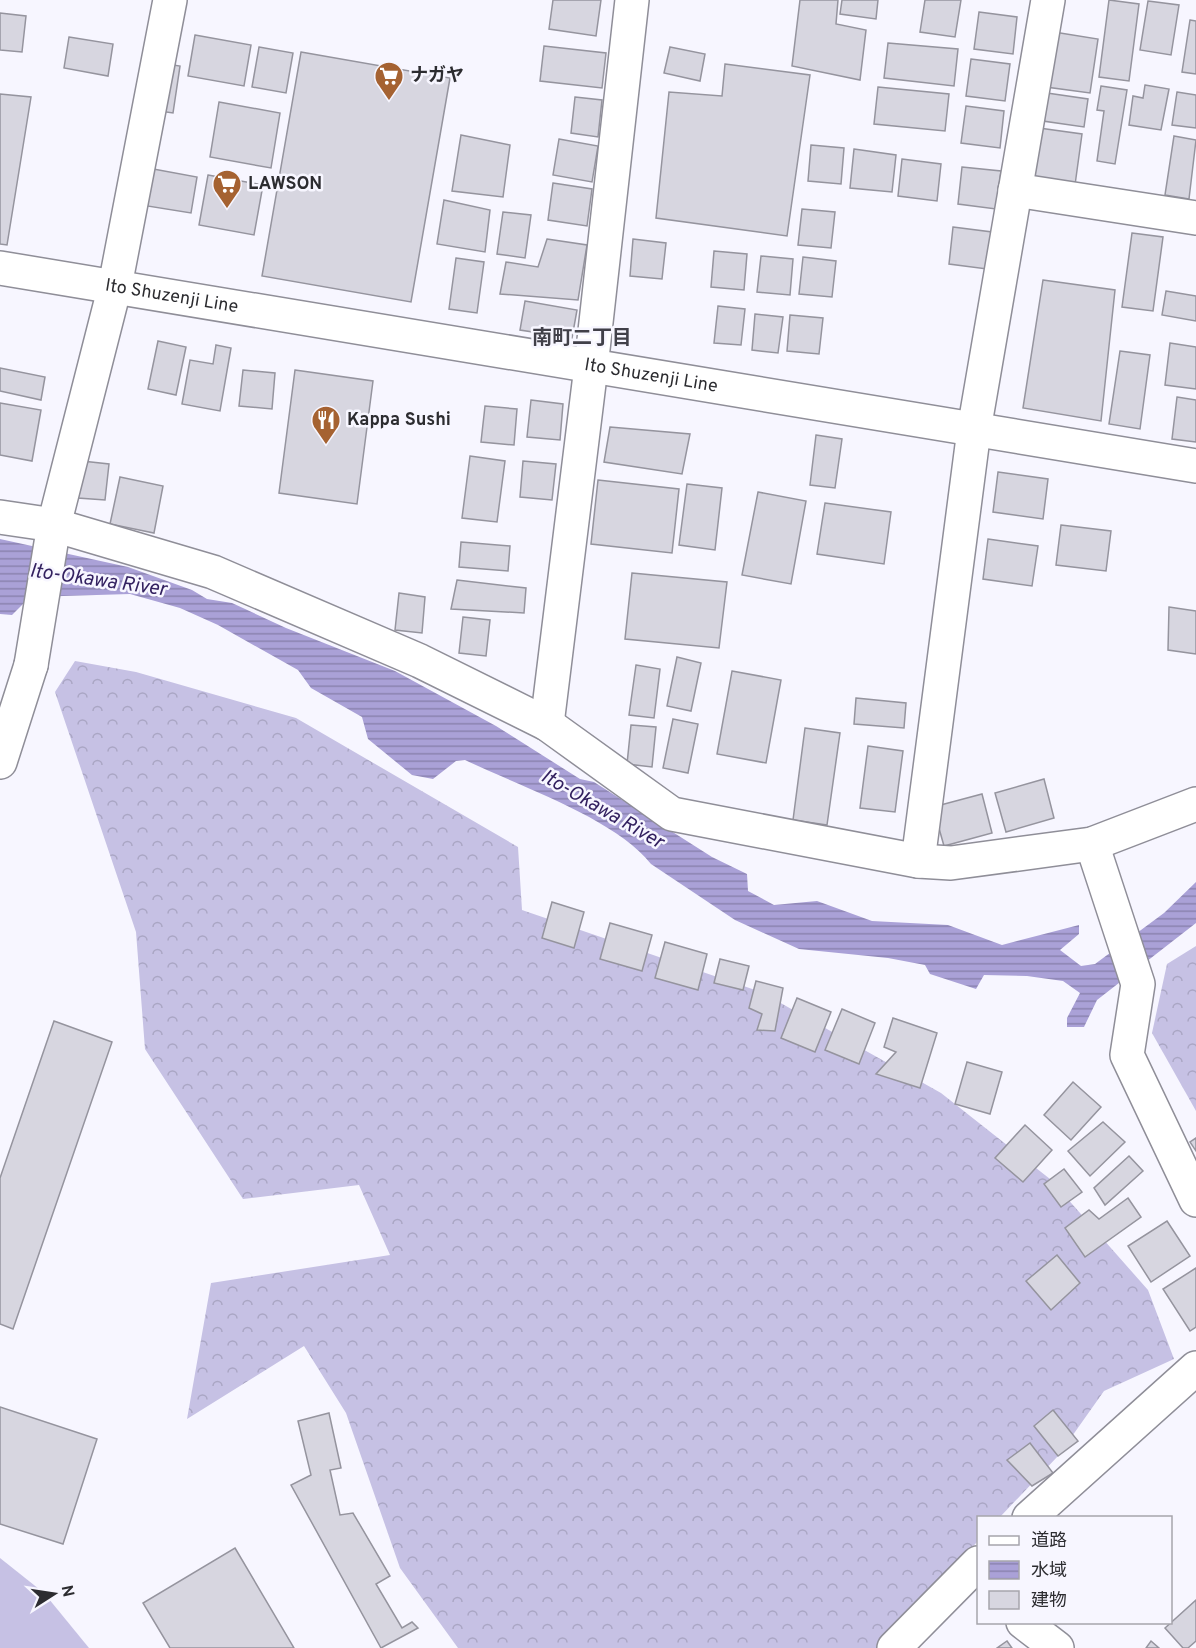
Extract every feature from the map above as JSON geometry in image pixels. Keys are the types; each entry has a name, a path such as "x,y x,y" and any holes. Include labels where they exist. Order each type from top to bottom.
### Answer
{"street":[{"path":"0,762 31,665 54,525 115,286 170,0"},
{"path":"547,724 591,366 632,0"},
{"path":"918,861 974,430 1048,0"},
{"path":"1015,190 1196,218"},
{"name":"Ito Shuzenji Line","path":"0,268 1196,466"},
{"path":"0,517 54,525 213,572 420,661 547,724 672,814 918,861 951,863 1092,844 1196,804"},
{"path":"1092,844 1138,984 1127,1055 1196,1200"},
{"path":"1031,1516 1196,1368"},
{"path":"894,1648 973,1577"},
{"path":"1024,1624 1057,1648"}],"green space":[{"path":"75,661 136,672 296,718 518,847 522,910 761,992 941,1093 1050,1179 1148,1290 1174,1359 1104,1391 1058,1456 1001,1516 977,1516 977,1542 877,1648 458,1648 400,1568 346,1413 304,1346 187,1419 211,1283 390,1255 359,1185 243,1199 145,1049 136,932 55,692"},
{"path":"1196,946 1196,1111 1152,1033 1167,964"},
{"path":"0,1558 44,1593 89,1648 0,1648"}],"water":[{"name":"Ito-Okawa River","path":"0,539 128,567 192,590 207,599 232,603 286,628 395,671 496,726 580,779 594,782 712,857 747,874 748,891 774,905 817,901 872,921 948,925 1002,945 1079,925 1079,934 1060,950 1081,966 1095,964 1164,913 1196,882 1196,923 1097,1000 1084,1027 1067,1027 1067,1018 1080,993 1063,981 1027,976 984,975 976,989 930,974 925,965 888,958 799,949 735,920 651,864 635,847 614,832 565,804 465,760 456,761 433,779 412,775 368,739 362,717 311,688 298,670 218,625 180,608 130,594 30,597 12,615 0,614"}],"building":[{"path":"553,0 601,0 596,36 549,29"},
{"path":"800,0 838,0 836,24 866,30 860,80 792,66"},
{"path":"842,0 878,0 876,19 840,14"},
{"path":"925,0 961,0 955,37 920,32"},
{"path":"1109,0 1139,4 1129,81 1099,77"},
{"path":"1148,1 1179,5 1171,55 1140,50"},
{"path":"979,12 1017,17 1013,54 974,49"},
{"path":"0,13 26,16 22,52 0,50"},
{"path":"1190,20 1196,21 1196,74 1182,72"},
{"path":"1054,32 1098,39 1090,93 1046,87"},
{"path":"195,35 251,45 244,86 188,76"},
{"path":"69,37 113,44 108,76 64,68"},
{"path":"888,43 958,49 954,86 884,78"},
{"path":"544,46 606,53 602,88 540,81"},
{"path":"259,47 293,53 286,93 252,87"},
{"path":"670,47 705,54 700,81 664,73"},
{"path":"301,52 450,78 411,302 262,276"},
{"path":"971,59 1010,64 1005,101 966,96"},
{"path":"161,63 180,66 173,113 153,110"},
{"path":"725,64 810,75 787,236 656,218 669,92 722,96"},
{"path":"1145,85 1169,89 1161,130 1129,125 1133,96 1143,98"},
{"path":"1101,86 1127,90 1115,164 1097,161 1104,111 1097,110"},
{"path":"878,87 949,94 945,131 874,124"},
{"path":"1177,92 1196,95 1196,128 1172,125"},
{"path":"1047,93 1088,99 1084,127 1043,121"},
{"path":"0,94 31,97 7,245 0,244"},
{"path":"575,97 602,100 598,137 571,133"},
{"path":"219,102 280,113 271,168 210,157"},
{"path":"966,106 1004,111 1000,148 961,143"},
{"path":"1039,128 1082,134 1075,185 1032,178"},
{"path":"461,135 510,145 503,197 452,191"},
{"path":"1174,136 1196,140 1189,199 1165,195"},
{"path":"559,139 598,146 592,182 553,175"},
{"path":"811,145 844,148 841,184 808,181"},
{"path":"854,149 896,155 892,192 850,188"},
{"path":"902,159 941,164 937,201 898,196"},
{"path":"962,167 1001,171 996,209 958,204"},
{"path":"148,168 197,177 191,213 141,205"},
{"path":"208,175 263,185 254,235 199,225"},
{"path":"553,183 592,189 587,226 548,220"},
{"path":"444,200 490,210 485,252 437,244"},
{"path":"802,209 835,212 831,248 798,245"},
{"path":"503,212 531,215 525,258 497,254"},
{"path":"953,227 992,232 987,269 949,264"},
{"path":"1132,233 1163,237 1153,311 1122,307"},
{"path":"547,239 587,245 578,300 500,294 506,262 538,267"},
{"path":"633,239 666,243 662,279 630,276"},
{"path":"714,251 747,254 744,290 711,287"},
{"path":"761,256 793,259 790,295 757,292"},
{"path":"803,257 836,261 832,297 799,294"},
{"path":"456,258 484,262 477,313 449,309"},
{"path":"1043,280 1115,290 1101,421 1023,408"},
{"path":"1166,291 1196,296 1196,321 1162,315"},
{"path":"525,301 577,310 572,338 520,330"},
{"path":"718,306 745,309 741,345 714,343"},
{"path":"755,314 783,317 778,353 752,350"},
{"path":"790,315 823,318 819,354 787,351"},
{"path":"158,341 186,347 176,395 148,389"},
{"path":"1170,343 1196,347 1196,389 1165,385"},
{"path":"216,345 231,348 220,411 182,404 190,360 213,364"},
{"path":"1120,351 1150,355 1140,429 1109,424"},
{"path":"0,368 45,377 41,400 0,391"},
{"path":"243,370 275,373 272,409 239,406"},
{"path":"295,370 373,381 357,504 279,493"},
{"path":"1177,397 1196,400 1196,442 1172,439"},
{"path":"531,400 563,404 560,440 527,437"},
{"path":"0,403 41,410 32,461 0,455"},
{"path":"485,406 517,409 514,445 481,442"},
{"path":"610,427 690,434 682,474 604,462"},
{"path":"816,435 842,439 835,488 810,485"},
{"path":"470,456 505,461 497,522 462,518"},
{"path":"82,461 109,464 105,500 78,498"},
{"path":"523,461 556,464 552,500 520,497"},
{"path":"998,472 1048,479 1043,519 993,512"},
{"path":"120,477 163,486 154,533 110,524"},
{"path":"598,480 679,489 672,553 591,544"},
{"path":"687,484 722,488 715,550 679,545"},
{"path":"758,492 806,501 791,584 742,575"},
{"path":"825,503 891,512 884,564 817,554"},
{"path":"1061,525 1111,531 1106,571 1056,565"},
{"path":"988,539 1038,546 1032,586 983,579"},
{"path":"461,542 510,546 508,571 459,567"},
{"path":"632,573 727,582 719,648 625,639"},
{"path":"457,580 526,588 524,613 451,609"},
{"path":"399,593 425,597 422,633 395,630"},
{"path":"1169,607 1196,611 1196,654 1168,650"},
{"path":"463,617 490,620 486,656 459,653"},
{"path":"677,657 701,663 691,711 667,706"},
{"path":"636,665 660,669 654,718 629,715"},
{"path":"732,671 781,680 766,763 717,754"},
{"path":"856,698 906,703 904,728 854,724"},
{"path":"673,719 698,724 688,773 663,768"},
{"path":"631,725 656,727 652,767 627,764"},
{"path":"805,728 840,733 827,825 793,820"},
{"path":"868,746 903,751 895,812 860,808"},
{"path":"1044,779 1054,818 1006,832 995,793"},
{"path":"982,794 992,833 944,846 933,807"},
{"path":"552,902 584,912 574,948 542,938"},
{"path":"610,923 652,935 642,971 600,959"},
{"path":"665,942 707,954 698,990 655,978"},
{"path":"720,959 749,966 743,990 714,983"},
{"path":"756,981 783,988 775,1031 757,1030 762,1014 749,1008"},
{"path":"797,998 831,1012 815,1052 781,1038"},
{"path":"842,1009 875,1023 859,1064 825,1050"},
{"path":"893,1018 937,1033 920,1088 876,1074 896,1052 884,1047"},
{"path":"54,1021 112,1042 13,1329 0,1324 0,1178"},
{"path":"967,1062 1002,1072 990,1114 955,1104"},
{"path":"1073,1082 1101,1107 1071,1140 1044,1115"},
{"path":"1103,1122 1125,1142 1090,1176 1068,1151"},
{"path":"1025,1125 1052,1150 1023,1182 995,1158"},
{"path":"1196,1138 1196,1151 1190,1142"},
{"path":"1129,1156 1143,1171 1105,1205 1094,1188"},
{"path":"1064,1169 1082,1192 1061,1207 1044,1184"},
{"path":"1128,1198 1141,1217 1085,1257 1065,1228 1089,1210 1099,1219"},
{"path":"1167,1221 1190,1256 1151,1282 1128,1246"},
{"path":"1057,1255 1080,1283 1051,1310 1026,1281"},
{"path":"1196,1268 1196,1327 1190,1331 1163,1289"},
{"path":"0,1407 97,1439 63,1544 0,1524"},
{"path":"1053,1410 1078,1441 1058,1456 1034,1426"},
{"path":"329,1413 341,1468 330,1470 340,1515 353,1513 390,1576 376,1584 402,1628 412,1622 418,1628 381,1648 291,1485 311,1475 298,1421"},
{"path":"1030,1443 1053,1473 1032,1486 1007,1460"},
{"path":"235,1548 294,1648 170,1648 143,1603"},
{"path":"1196,1600 1196,1641 1188,1648 1183,1648 1165,1628"},
{"path":"1007,1641 1012,1648 997,1648"},
{"path":"1151,1641 1159,1648 1146,1648"}],"place":[{"name":"ナガヤ","path":"389,102"},
{"name":"LAWSON","path":"227,210"},
{"name":"Kappa Sushi","path":"326,446"}],"district":[{"name":"南町二丁目","path":"582,339"}]}
